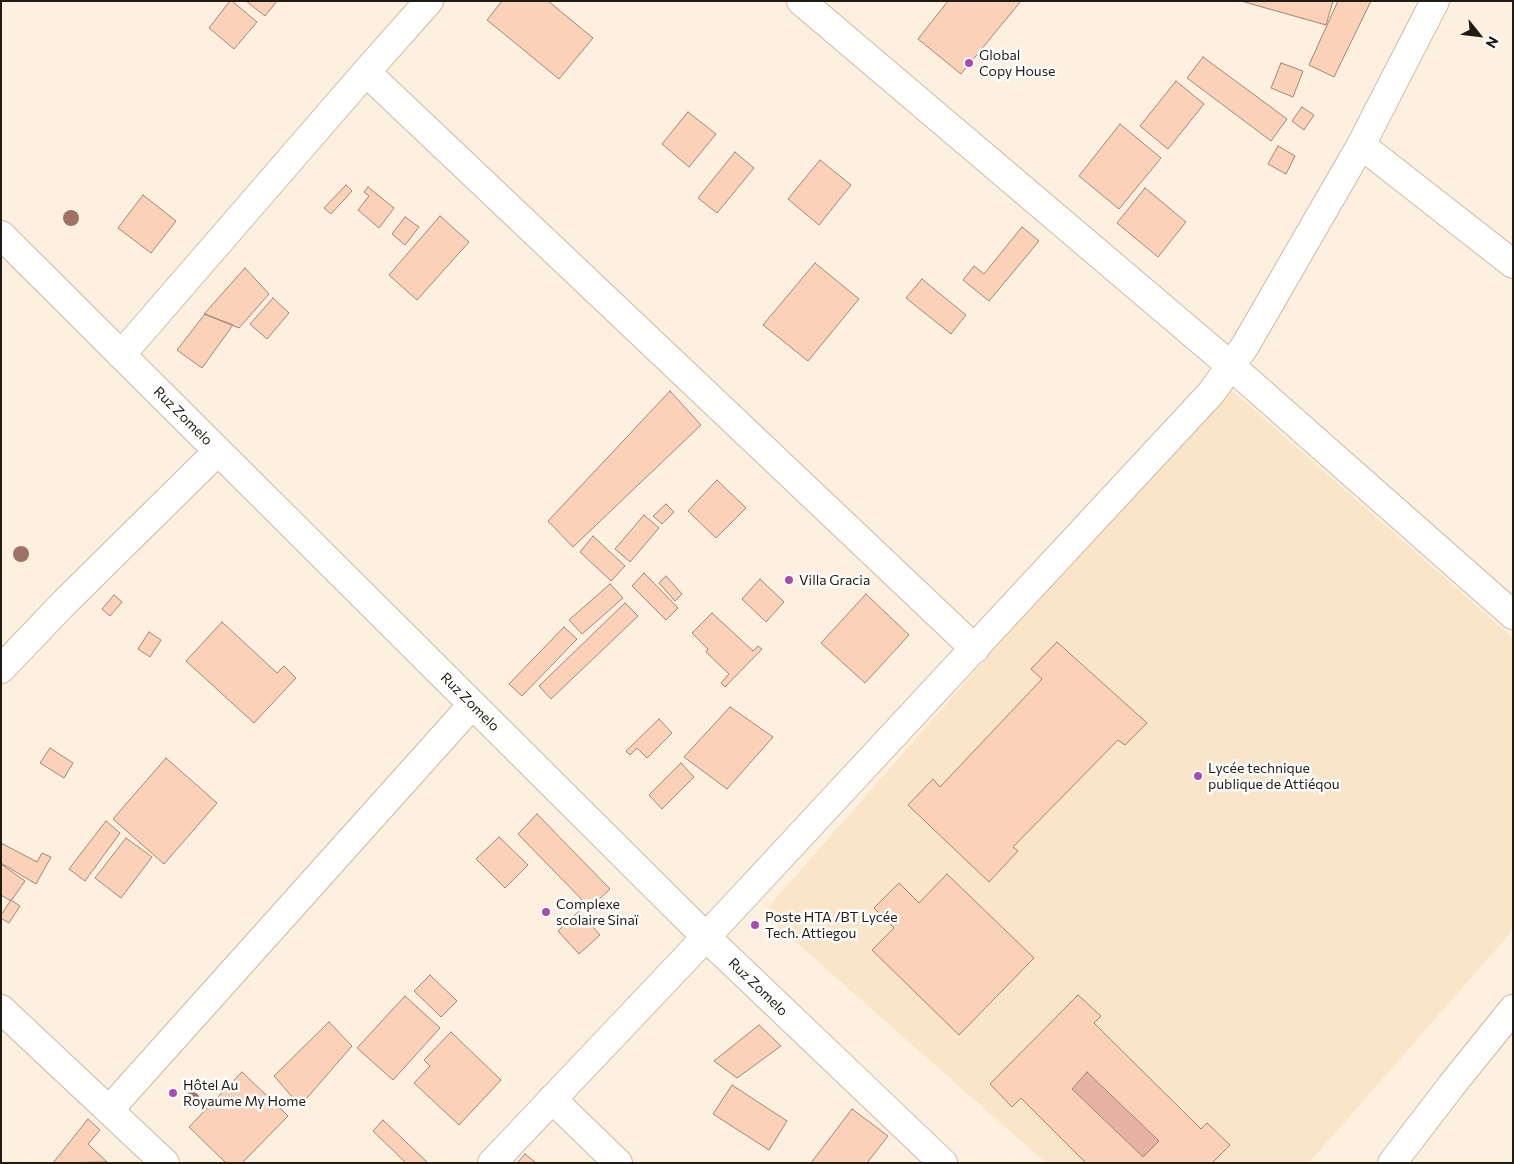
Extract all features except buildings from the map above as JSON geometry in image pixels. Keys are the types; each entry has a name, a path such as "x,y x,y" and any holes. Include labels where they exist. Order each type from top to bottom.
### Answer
{"street":[{"path":"121,355 366,72 430,1"},
{"path":"801,1 1231,366 1513,615"},
{"path":"492,1163 975,649 1211,393 1245,346 1361,145 1435,1"},
{"path":"366,72 975,649"},
{"path":"1361,145 1513,264"},
{"name":"Ruz Zomelo","path":"1,235 706,937 943,1163"},
{"path":"1,669 64,603 218,451"},
{"path":"109,1110 472,705"},
{"path":"1,1009 165,1163"},
{"path":"1392,1163 1513,1009"},
{"path":"552,1099 618,1163"}],"shaded area":[{"name":"Lycée technique publique de Attiéqou","path":"1226,385 1513,638 1513,930 1309,1163 1046,1163 763,913"},
{"path":"1087,1072 1159,1141 1143,1157 1072,1089"}],"place":[{"name":"Global Copy House","path":"969,63"},
{"name":"Villa Gracia","path":"789,580"},
{"name":"Lycée technique publique de Attiéqou","path":"1198,776"},
{"name":"Complexe scolaire Sinaï","path":"546,912"},
{"name":"Poste HTA /BT Lycée Tech. Attiegou","path":"755,925"},
{"name":"Hôtel Au Royaume My Home","path":"173,1093"}]}
